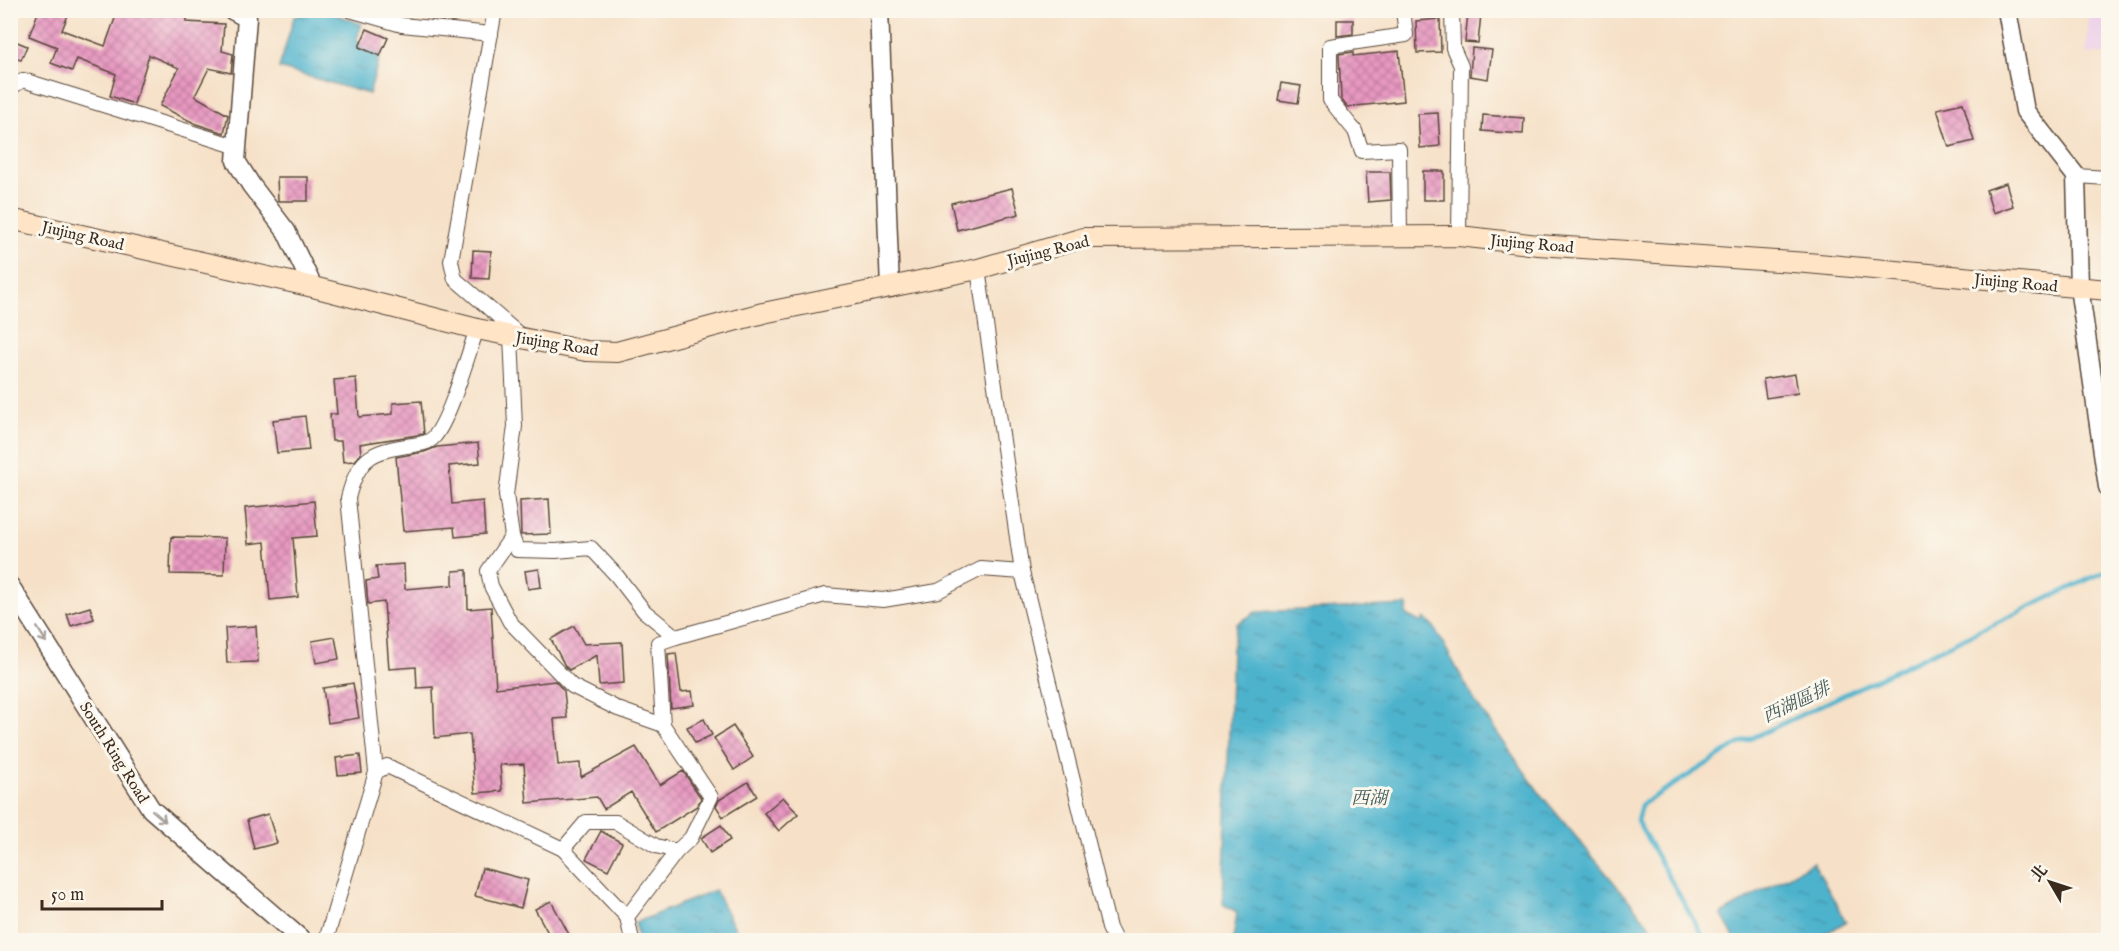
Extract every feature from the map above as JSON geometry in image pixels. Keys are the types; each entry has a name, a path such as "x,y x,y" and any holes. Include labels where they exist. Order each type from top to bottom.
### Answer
{"main road":[{"name":"Jiujing Road","path":"10,219 313,287 477,329 586,351 616,351 763,313 978,269 1083,238 1459,236 1538,245 1807,263 2109,290"}],"street":[{"path":"350,10 402,25 491,34"},
{"path":"495,10 451,261 455,279 518,338 515,426 506,495 512,536 517,550 556,551 591,548 617,576 644,611 676,637"},
{"path":"879,10 890,288"},
{"path":"1400,236 1399,149 1362,151 1355,131 1329,100 1330,46 1406,35 1403,10"},
{"path":"1452,10 1453,48 1461,66 1459,236"},
{"path":"2007,10 2025,111 2076,176 2079,287 2109,487"},
{"path":"235,11 247,18 235,146 236,161 250,185 286,231 313,287"},
{"path":"10,88 23,80 235,146"},
{"path":"2076,176 2109,177"},
{"path":"978,269 1022,572 1109,928 1115,940"},
{"path":"326,940 376,772 348,498 353,478 366,460 381,449 424,444 433,438 443,422 477,329"},
{"path":"512,536 488,571 491,586 510,622 572,686 618,709 663,724"},
{"path":"627,917 676,851 691,838 711,796 700,777 674,746 663,724 658,643 825,595 883,600 938,591 981,569 1022,572"},
{"name":"South Ring Road","path":"10,586 151,809 302,940"},
{"path":"376,772 387,766 563,849 627,917 633,940"},
{"path":"563,849 586,822 616,822 656,846 676,851"}],"shaded area":[{"path":"2092,11 2108,11 2108,55 2086,53 2089,17"}],"water":[{"path":"309,11 327,11 362,24 356,41 381,52 369,94 279,68 294,17"},
{"name":"西湖","path":"1408,605 1406,615 1422,623 1424,618 1434,627 1476,703 1541,795 1662,940 1233,940 1237,912 1223,904 1232,649 1237,624 1256,612"},
{"path":"1813,862 1846,922 1814,940 1736,940 1721,914"},
{"path":"715,890 741,940 638,940 635,923"}],"building":[{"path":"39,10 70,10 62,30 105,46 118,10 191,10 186,22 224,24 222,51 233,54 231,73 209,68 195,96 228,115 224,133 196,124 160,106 179,68 149,55 134,104 110,96 116,74 77,59 72,71 51,63 57,47 29,36"},
{"path":"1468,13 1481,14 1478,43 1465,42"},
{"path":"1440,19 1441,52 1417,53 1416,21"},
{"path":"1337,20 1353,20 1353,34 1337,36"},
{"path":"367,29 388,38 380,56 359,47"},
{"path":"10,39 27,46 21,60 10,56"},
{"path":"1472,48 1492,50 1488,79 1470,76"},
{"path":"1399,51 1404,101 1347,107 1341,99 1339,54 1353,52 1353,56"},
{"path":"1281,83 1301,86 1298,103 1278,100"},
{"path":"1963,103 1974,141 1949,147 1937,109"},
{"path":"1438,113 1440,146 1420,148 1418,114"},
{"path":"1483,115 1524,118 1523,134 1482,131"},
{"path":"1423,171 1444,171 1444,200 1423,200"},
{"path":"1366,172 1390,172 1391,200 1368,202"},
{"path":"277,177 308,177 308,201 278,201"},
{"path":"2006,183 2013,206 1993,213 1986,190"},
{"path":"1012,188 1019,214 957,230 951,203"},
{"path":"473,250 491,251 489,279 472,278"},
{"path":"1795,374 1798,393 1766,398 1763,379"},
{"path":"356,378 359,417 393,414 393,403 421,401 424,434 360,444 361,454 354,461 343,462 341,441 332,441 330,414 337,414 334,380"},
{"path":"305,416 309,450 277,453 273,420"},
{"path":"478,443 480,463 449,466 452,504 483,501 485,534 455,537 454,527 403,531 396,457 437,447"},
{"path":"549,499 551,534 521,535 520,501"},
{"path":"314,501 317,536 293,538 298,597 270,600 265,542 248,544 245,508"},
{"path":"171,537 225,538 224,575 170,574"},
{"path":"404,564 405,589 453,585 453,571 467,570 468,609 491,607 496,688 555,681 564,691 567,718 554,719 558,765 580,763 581,777 636,747 660,785 683,771 701,798 697,806 656,832 631,792 604,809 597,797 527,803 524,764 500,765 502,791 475,793 470,734 435,738 433,687 417,688 416,667 389,669 384,602 368,604 366,581 378,579 376,566"},
{"path":"539,569 541,587 528,589 525,571"},
{"path":"90,607 94,619 71,626 67,614"},
{"path":"256,626 258,662 227,663 225,628"},
{"path":"574,626 584,644 622,642 624,683 599,685 597,655 569,670 565,666 551,639"},
{"path":"335,637 339,659 316,663 312,641"},
{"path":"676,653 681,692 692,691 694,705 671,708 668,654"},
{"path":"353,683 359,718 328,723 323,688"},
{"path":"704,719 712,735 695,743 687,727"},
{"path":"733,726 753,757 734,770 714,738"},
{"path":"360,755 362,773 338,775 336,758"},
{"path":"748,782 757,796 723,817 716,806 719,800"},
{"path":"783,797 798,814 779,831 764,813"},
{"path":"268,814 277,843 254,849 247,820"},
{"path":"721,825 730,840 710,853 701,838"},
{"path":"601,831 622,843 608,870 586,859"},
{"path":"482,868 528,880 521,908 475,896"},
{"path":"551,901 572,940 552,940 535,909"}],"waterway":[{"name":"西湖區排","path":"1705,940 1637,821 1641,805 1737,745 2108,570"}]}
